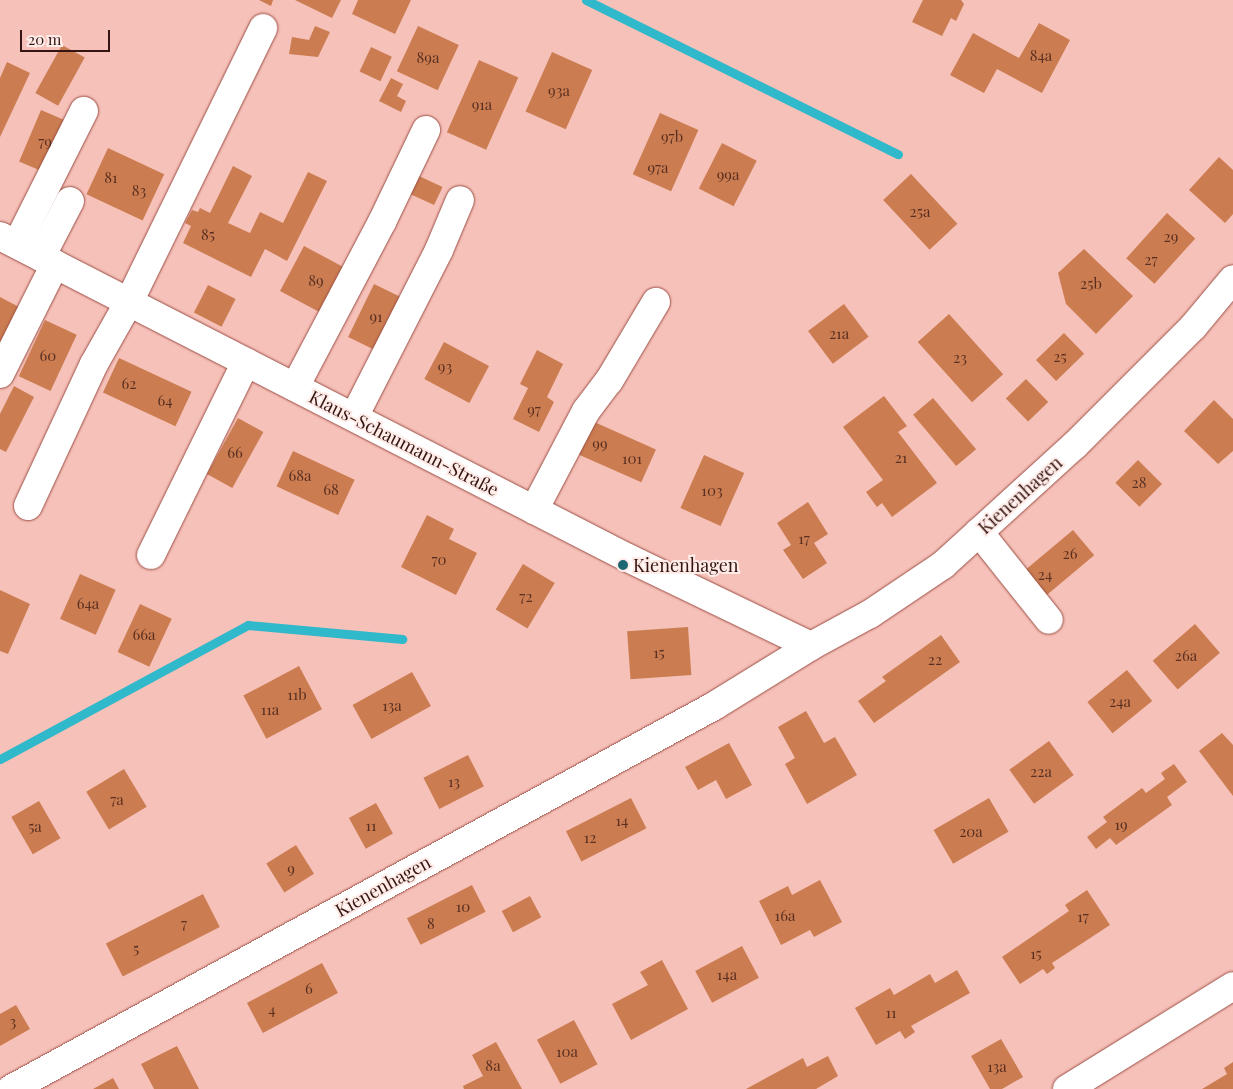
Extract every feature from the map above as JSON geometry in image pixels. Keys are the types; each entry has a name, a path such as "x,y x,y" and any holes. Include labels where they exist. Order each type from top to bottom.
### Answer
{"street":[{"path":"28,506 90,372 129,302 263,28"},
{"path":"8,240 84,111"},
{"path":"295,387 382,222 426,130"},
{"path":"354,417 439,250 460,200"},
{"path":"0,374 48,260 70,201"},
{"name":"Klaus-Schaumann-Straße","path":"8,240 534,510 811,646"},
{"name":"Kienenhagen","path":"11,1089 714,706 811,646 870,614 935,570 1074,446 1193,327 1233,279"},
{"path":"534,510 586,411 609,381 656,302"},
{"path":"151,555 246,362"},
{"path":"979,532 1049,620"},
{"path":"1067,1089 1233,986"}],"building":[{"path":"259,0 273,0 271,6"},
{"path":"295,0 341,0 332,18"},
{"path":"358,0 411,0 395,34 352,14"},
{"path":"923,0 961,0 964,4 956,21 951,18 942,36 912,22"},
{"path":"1039,23 1070,40 1042,93 997,69 984,93 950,75 973,33 1019,58"},
{"path":"315,26 330,32 318,57 289,54 292,37 309,40"},
{"path":"418,26 459,45 438,90 397,71"},
{"path":"62,45 85,58 58,106 35,93"},
{"path":"371,47 392,57 380,81 360,71"},
{"path":"552,52 592,70 566,129 526,111"},
{"path":"479,60 518,77 486,150 447,132"},
{"path":"7,62 30,73 0,137 0,78"},
{"path":"391,78 403,84 397,96 406,101 401,112 379,101"},
{"path":"41,110 71,123 49,174 19,162"},
{"path":"660,113 698,130 671,191 633,174"},
{"path":"722,143 757,161 734,206 699,188"},
{"path":"108,148 164,174 143,220 86,194"},
{"path":"1219,157 1233,170 1233,214 1225,223 1189,190"},
{"path":"233,166 252,176 228,223 250,233 260,212 283,223 308,172 327,181 287,261 265,249 251,277 183,243 191,226 185,223 192,210 198,212 200,208 210,213"},
{"path":"911,174 957,224 930,250 883,200"},
{"path":"419,176 443,187 434,205 411,194"},
{"path":"1167,213 1195,238 1154,284 1126,258"},
{"path":"304,246 351,271 327,316 280,291"},
{"path":"1084,249 1133,296 1096,334 1066,304 1058,273"},
{"path":"374,284 403,298 377,351 348,337"},
{"path":"208,285 236,299 222,327 194,313"},
{"path":"0,297 19,307 0,343"},
{"path":"844,304 869,337 833,364 808,331"},
{"path":"949,314 1003,374 972,402 918,342"},
{"path":"45,320 77,335 51,391 19,376"},
{"path":"1064,333 1084,354 1056,381 1036,360"},
{"path":"444,342 489,366 469,403 424,379"},
{"path":"537,350 563,364 547,397 554,402 539,432 513,419 528,388 520,384"},
{"path":"119,358 192,392 175,426 103,392"},
{"path":"1026,379 1048,402 1028,421 1006,398"},
{"path":"14,386 34,397 6,452 0,449 0,414"},
{"path":"884,396 907,426 898,432 937,483 892,517 882,503 877,507 866,492 883,480 843,427"},
{"path":"933,398 976,449 956,466 913,415"},
{"path":"1214,400 1233,419 1233,451 1218,464 1184,431"},
{"path":"238,418 263,432 232,488 207,474"},
{"path":"592,421 656,449 641,482 577,454"},
{"path":"293,451 355,480 338,515 277,486"},
{"path":"704,455 744,473 721,526 680,508"},
{"path":"1138,460 1162,484 1139,507 1115,483"},
{"path":"808,502 828,534 814,543 827,563 803,579 783,550 791,545 777,523"},
{"path":"427,515 454,529 449,539 477,553 456,595 401,567"},
{"path":"1073,530 1094,555 1043,598 1022,573"},
{"path":"523,564 555,583 527,628 496,609"},
{"path":"80,574 116,590 96,635 60,619"},
{"path":"0,590 30,604 8,654 0,651"},
{"path":"140,604 172,619 149,667 118,652"},
{"path":"1195,624 1220,653 1178,689 1153,661"},
{"path":"688,627 691,675 630,679 627,631"},
{"path":"941,635 960,662 874,723 858,701 886,681 882,677"},
{"path":"299,666 322,709 266,739 243,696"},
{"path":"1127,670 1152,701 1113,733 1087,702"},
{"path":"412,672 431,706 371,739 353,705"},
{"path":"806,711 824,743 835,737 857,775 807,804 785,764 795,758 778,727"},
{"path":"1222,733 1233,745 1233,796 1199,751"},
{"path":"1049,741 1074,775 1034,804 1009,770"},
{"path":"729,743 752,785 726,799 716,780 698,790 685,767"},
{"path":"468,755 484,786 439,809 423,778"},
{"path":"1174,764 1187,782 1167,797 1172,805 1116,845 1110,838 1096,849 1087,837 1107,822 1103,817 1142,788 1146,793 1165,779 1161,773"},
{"path":"124,769 147,807 109,829 86,792"},
{"path":"631,798 646,828 581,861 566,831"},
{"path":"989,798 1008,832 953,864 934,830"},
{"path":"39,801 60,838 33,854 11,817"},
{"path":"376,803 393,834 366,849 349,818"},
{"path":"296,845 314,874 284,892 266,864"},
{"path":"820,880 842,922 814,937 810,930 781,945 759,901 788,886 792,895"},
{"path":"472,885 486,912 421,945 407,918"},
{"path":"1087,890 1110,925 1052,963 1055,968 1047,974 1043,969 1020,984 1002,957 1069,911 1065,905"},
{"path":"203,894 220,927 123,976 106,943"},
{"path":"530,896 541,917 513,932 502,911"},
{"path":"742,946 759,978 712,1003 695,971"},
{"path":"662,960 688,1009 631,1040 612,1004 648,985 640,972"},
{"path":"322,963 338,993 263,1033 247,1003"},
{"path":"957,970 970,993 911,1026 915,1032 905,1039 900,1031 876,1045 855,1008 890,988 894,995 930,974 935,983"},
{"path":"16,1005 30,1029 0,1046 0,1014"},
{"path":"574,1020 597,1064 560,1084 537,1040"},
{"path":"1001,1039 1023,1077 1002,1089 990,1089 971,1056"},
{"path":"496,1042 522,1089 464,1089 463,1086 483,1076 472,1055"},
{"path":"177,1046 199,1089 154,1089 141,1064"},
{"path":"828,1056 838,1076 816,1089 746,1089 803,1058 807,1067"},
{"path":"1233,1062 1233,1089 1202,1089 1227,1074 1224,1068"},
{"path":"113,1078 119,1089 93,1089"}],"waterway":[{"path":"586,0 898,154"},
{"path":"0,759 248,625 402,639"}],"place":[{"name":"Kienenhagen","path":"623,565"}]}
